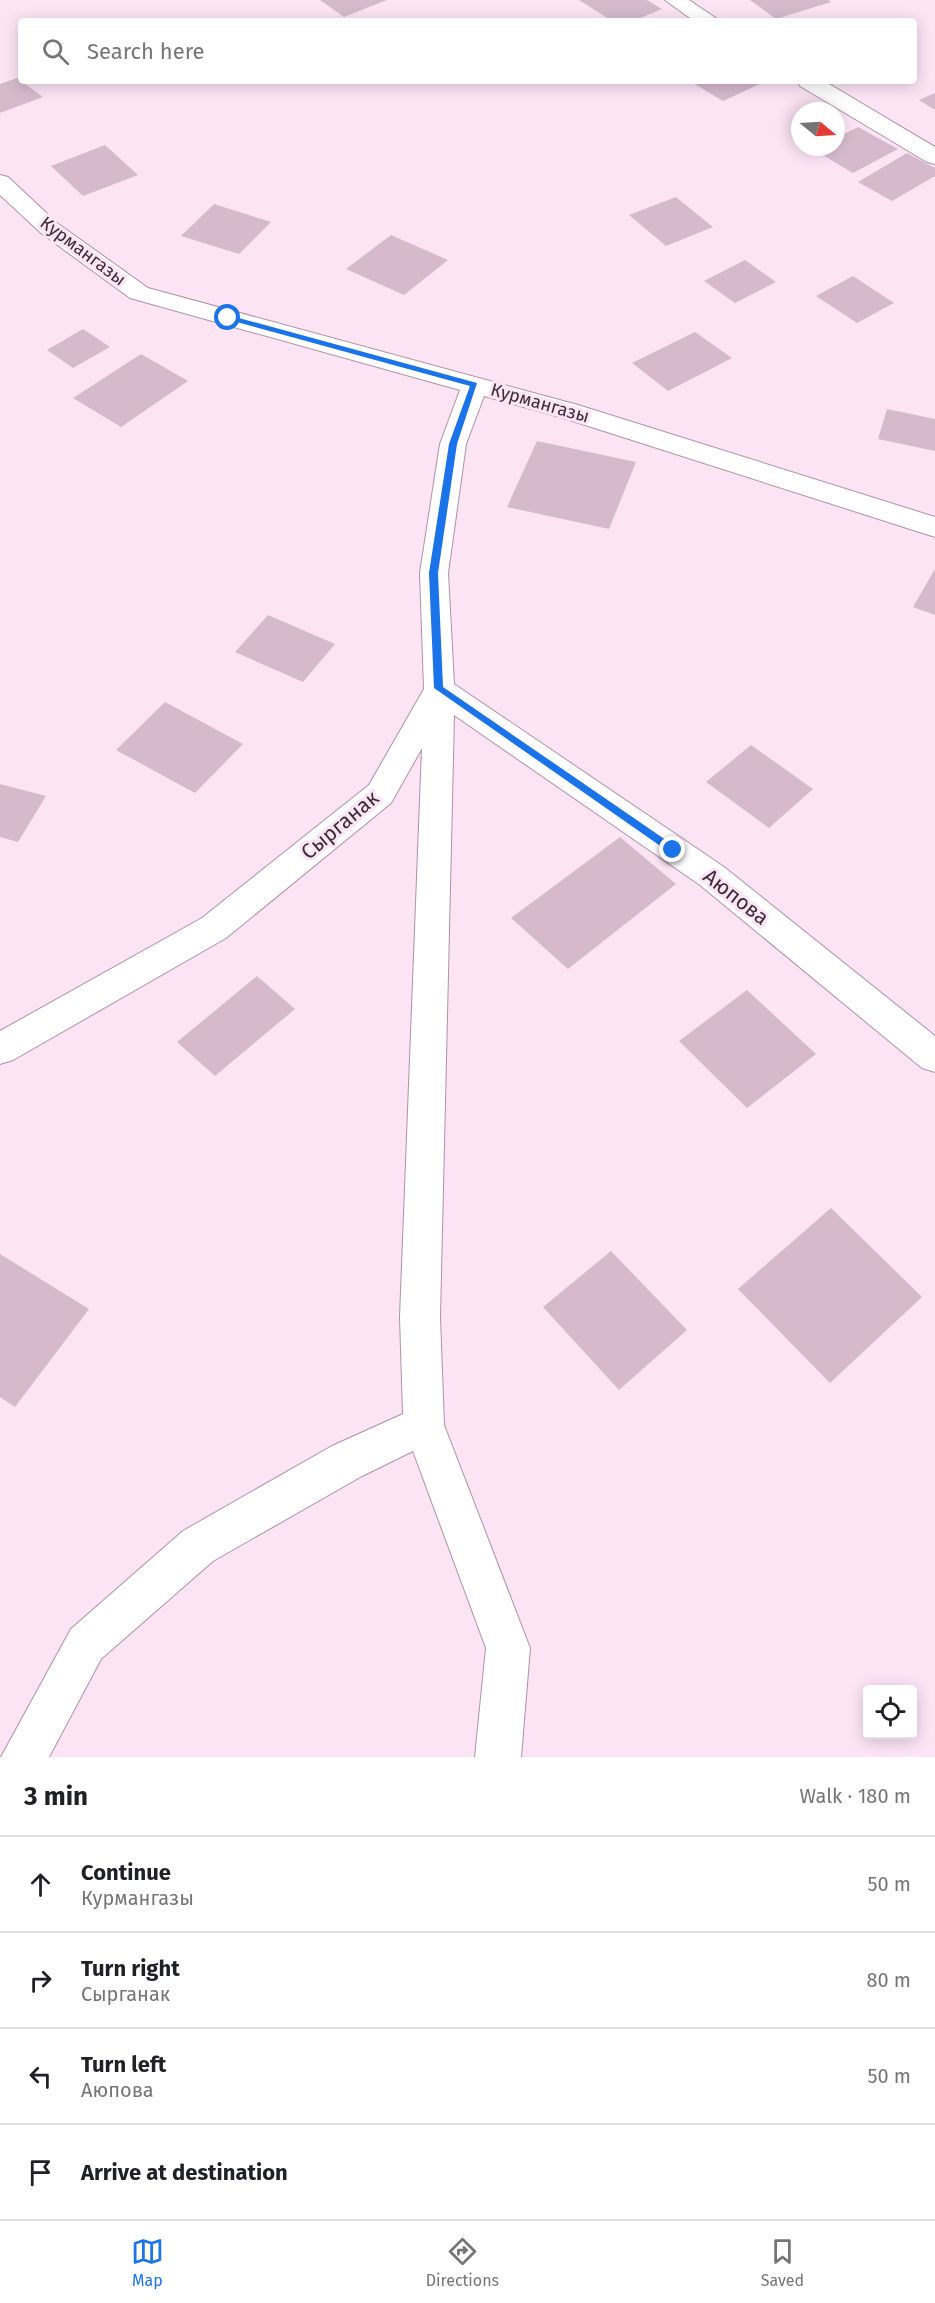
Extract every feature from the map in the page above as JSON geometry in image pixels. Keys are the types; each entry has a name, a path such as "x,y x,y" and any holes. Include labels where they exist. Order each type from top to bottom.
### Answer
{"street":[{"path":"675,0 704,18"},
{"path":"813,84 935,157"},
{"name":"Курмангазы","path":"0,182 49,228 139,293 569,411 935,527"},
{"path":"475,385 453,444 434,573 439,688 420,1317 424,1425 508,1648 498,1757"},
{"name":"Сырганак","path":"0,1049 214,928 380,794 439,688"},
{"name":"Аюпова","path":"439,688 712,876 935,1057"},
{"path":"24,1757 86,1644 198,1546 347,1461 424,1425"}],"building":[{"path":"320,0 387,0 344,17"},
{"path":"579,0 647,0 662,9 640,18 607,18"},
{"path":"750,0 828,0 831,2 779,18 775,18"},
{"path":"18,78 18,84 25,84 43,97 0,113 0,84"},
{"path":"695,84 760,84 723,101"},
{"path":"935,93 935,110 919,100"},
{"path":"858,127 898,149 853,173 824,156 845,156 845,134"},
{"path":"105,145 138,175 83,196 51,166"},
{"path":"907,153 935,168 935,176 892,201 858,182"},
{"path":"676,197 713,227 666,246 629,215"},
{"path":"214,204 271,222 239,254 181,236"},
{"path":"391,235 448,260 404,295 346,269"},
{"path":"745,260 776,282 735,303 704,281"},
{"path":"853,276 894,303 857,323 816,296"},
{"path":"83,329 110,347 73,368 47,350"},
{"path":"695,332 732,358 668,391 632,363"},
{"path":"141,354 188,381 121,427 73,398"},
{"path":"887,409 935,419 935,451 878,439"},
{"path":"537,441 636,462 609,529 507,507"},
{"path":"935,569 935,615 913,607"},
{"path":"268,615 335,644 303,682 235,652"},
{"path":"165,702 243,744 195,793 116,750"},
{"path":"751,745 813,789 769,828 706,782"},
{"path":"0,784 46,796 18,842 0,837"},
{"path":"620,837 676,884 568,969 511,918"},
{"path":"257,976 295,1009 215,1076 177,1042"},
{"path":"747,990 816,1054 747,1108 679,1041"},
{"path":"831,1208 922,1297 830,1383 738,1289"},
{"path":"611,1251 687,1330 619,1390 543,1307"},
{"path":"0,1254 89,1309 15,1407 0,1397"}],"route":[{"path":"228,318 475,385 453,444 434,573 439,688 673,850"}]}
